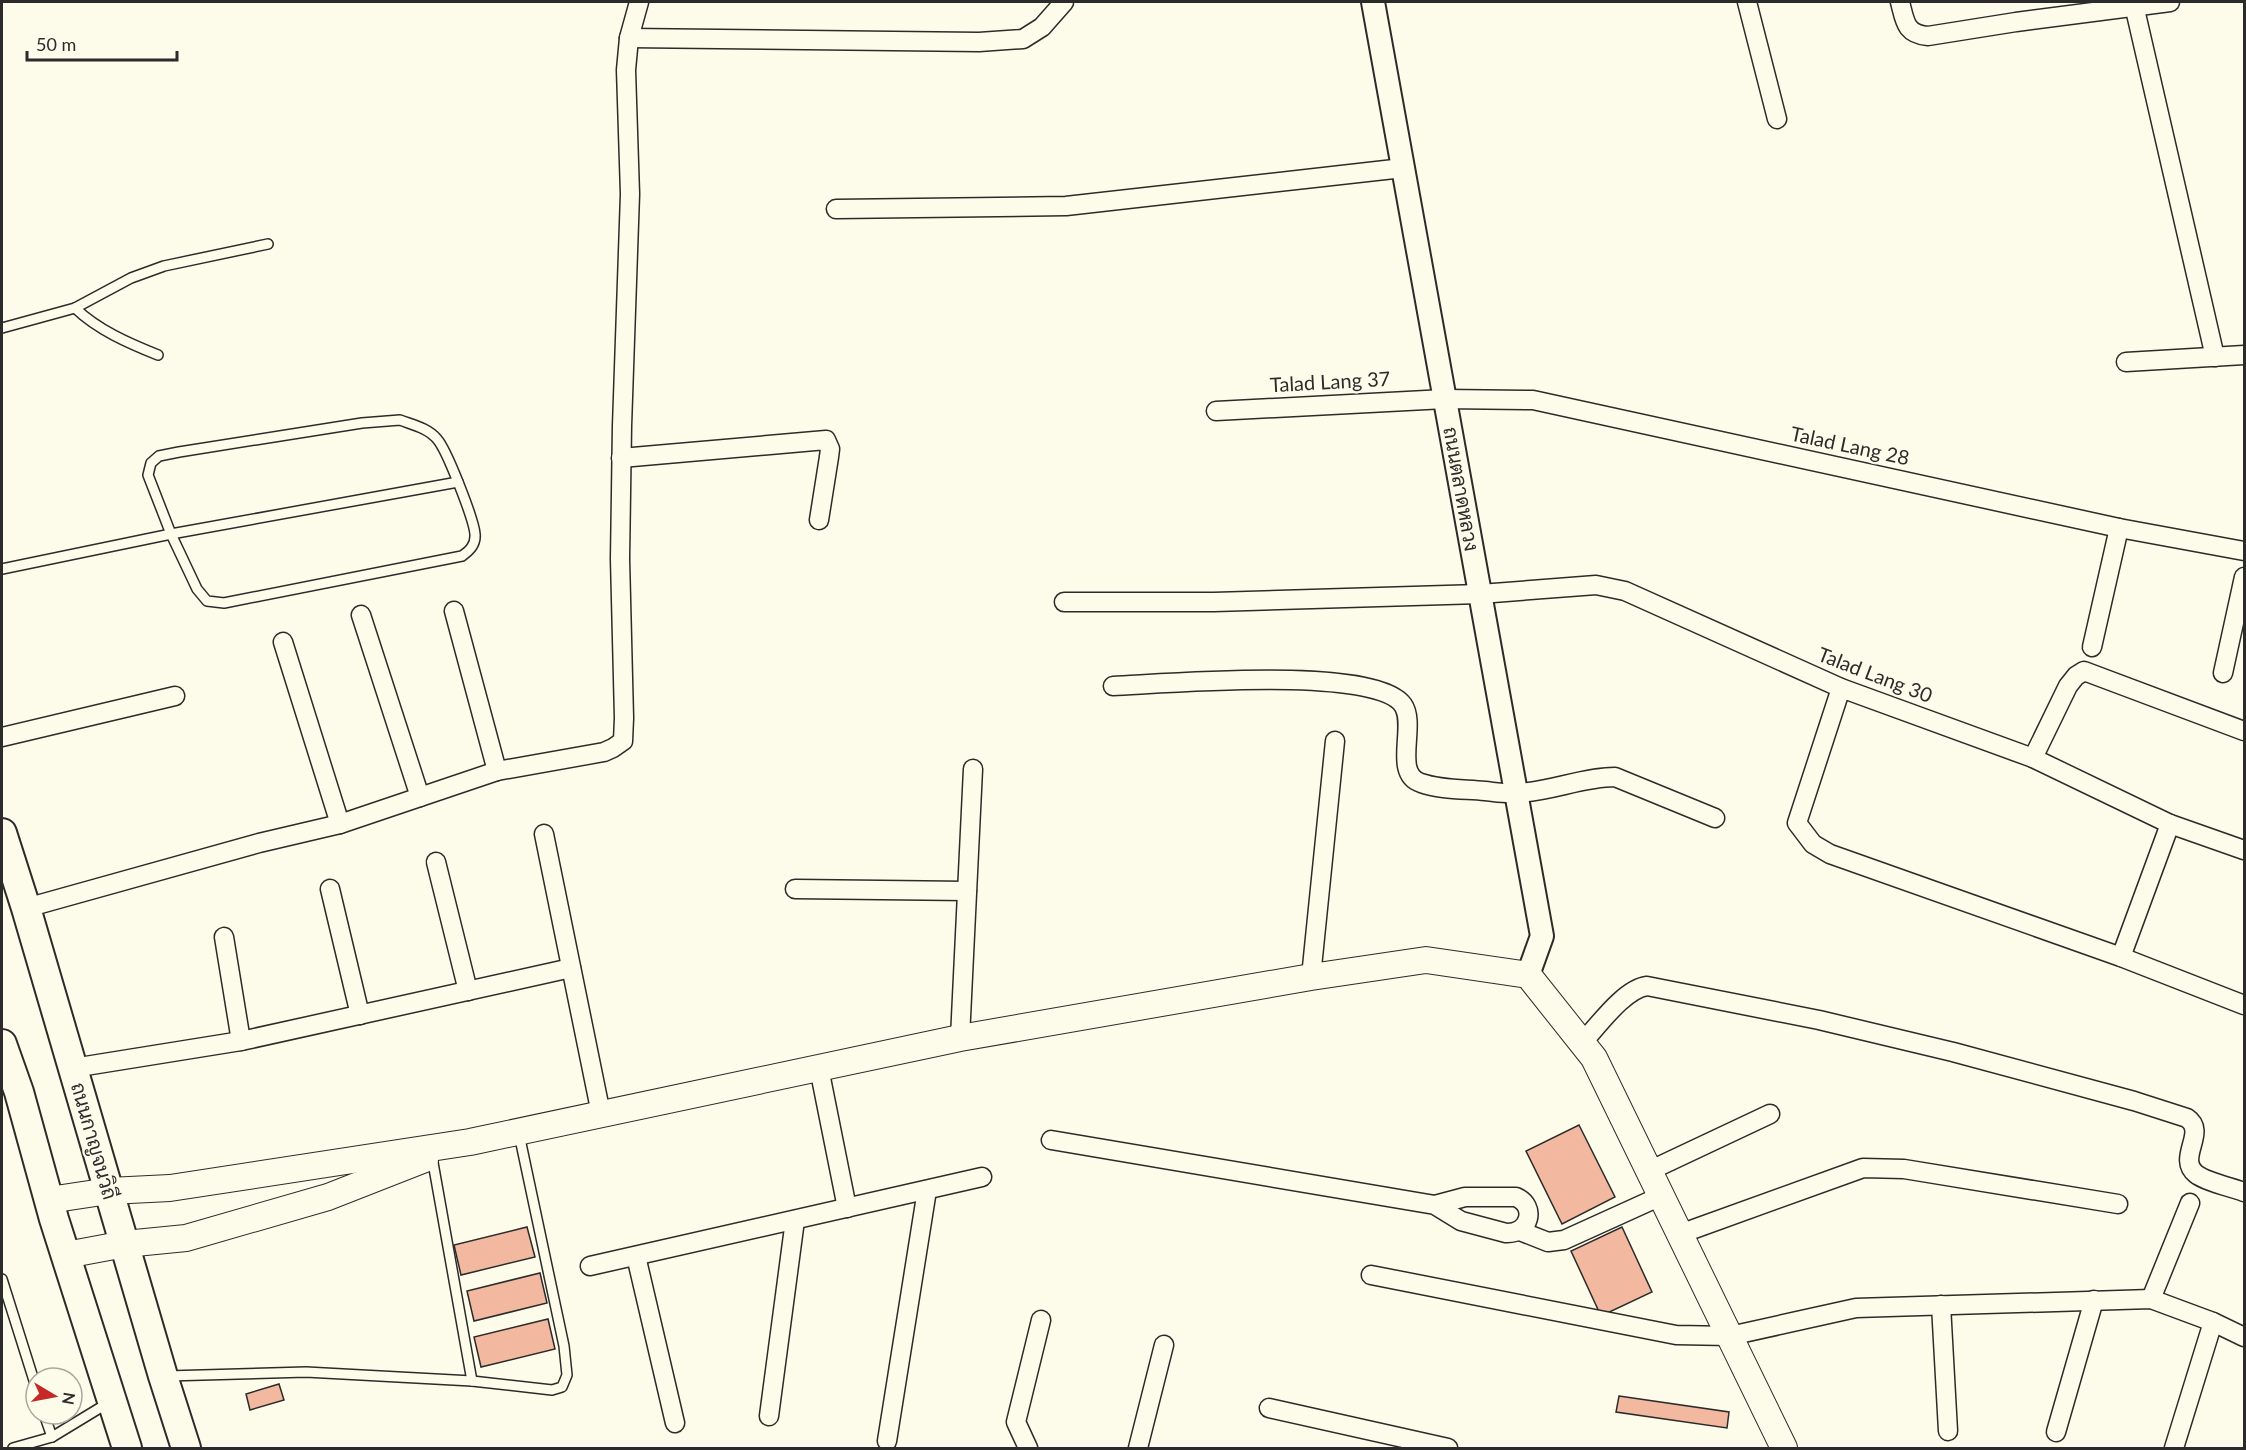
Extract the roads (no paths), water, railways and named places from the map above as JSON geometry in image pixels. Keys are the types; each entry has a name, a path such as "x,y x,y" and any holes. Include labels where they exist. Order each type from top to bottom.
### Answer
{"main road":[{"name":"ถนนกาญจนวิถี","path":"2,833 186,1449"},
{"path":"49,1200 109,1191 170,1188 470,1142 960,1038 1311,977 1426,960 1528,975 1594,1058 1784,1449"},
{"path":"2,1044 15,1094 127,1449"},
{"path":"66,1255 124,1244 186,1238 328,1197 470,1142"}],"street":[{"path":"26,908 259,843 340,824 497,771 604,752 614,748 622,741 624,718 620,559 621,458 630,186 626,70 629,38 639,2"},
{"path":"629,38 979,42 1023,39 1041,27 1064,2"},
{"name":"ถนนตลาดหลวง","path":"1373,2 1542,936 1528,975"},
{"path":"1747,2 1777,119"},
{"path":"1900,2 1909,29 1918,35 1928,36 2134,5 2170,2"},
{"path":"2134,5 2215,357"},
{"path":"836,209 1066,206 1403,168"},
{"path":"2126,362 2244,356"},
{"name":"Talad Lang 37","path":"1216,411 1445,399"},
{"name":"Talad Lang 28","path":"1445,399 1533,400 2119,528 2244,551"},
{"path":"621,458 826,440 830,449 819,520"},
{"path":"2092,647 2119,528"},
{"path":"2223,673 2244,577"},
{"name":"Talad Lang 30","path":"1064,602 1214,602 1480,594 1596,585 1624,591 1841,688 2033,758 2170,824 2244,850"},
{"path":"454,611 497,771"},
{"path":"361,615 420,797"},
{"path":"283,642 340,824"},
{"path":"2033,758 2068,686 2084,671 2244,731"},
{"path":"1113,686 1279,679 1352,683 1374,689 1401,702 1407,711 1408,774 1414,780 1443,787 1517,794 1615,777 1715,818"},
{"path":"1841,688 1797,823 1813,844 1830,854 2121,957 2244,1005"},
{"path":"2,737 175,696"},
{"path":"1311,977 1335,741"},
{"path":"960,1038 973,769"},
{"path":"2121,957 2170,824"},
{"path":"544,834 601,1114"},
{"path":"436,862 468,991"},
{"path":"330,889 360,1015"},
{"path":"795,889 967,891"},
{"path":"224,937 241,1041"},
{"path":"73,1068 241,1041 571,968"},
{"path":"1582,1043 1626,996 1647,986 1819,1020 1953,1052 2134,1101 2187,1118 2193,1122 2195,1130 2189,1158 2192,1170 2199,1176 2244,1192"},
{"path":"819,1068 847,1208"},
{"path":"1649,1171 1770,1113"},
{"path":"1051,1140 1435,1205 1465,1197 1516,1197 1524,1202 1528,1214 1524,1228 1520,1231"},
{"path":"1680,1234 1863,1168 1904,1169 2118,1204"},
{"path":"590,1266 981,1177"},
{"path":"887,1441 927,1190"},
{"path":"1435,1205 1454,1218 1472,1226 1506,1233 1520,1231 1548,1242 1564,1240 1661,1196"},
{"path":"2151,1299 2190,1203"},
{"path":"769,1416 795,1220"},
{"path":"636,1256 675,1423"},
{"path":"1371,1275 1676,1335 1730,1336 1846,1310 2151,1299 2213,1322 2244,1337"},
{"path":"2056,1432 2094,1300"},
{"path":"1941,1305 1948,1431"},
{"path":"1028,1449 1016,1422 1041,1320"},
{"path":"2174,1449 2213,1322"},
{"path":"1138,1449 1164,1346"},
{"path":"1269,1408 1448,1449"}],"lane":[{"path":"2,328 75,308 131,278 164,266 268,244"},
{"path":"75,308 110,333 158,355"},
{"path":"400,420 423,428 438,440 458,482 476,535 472,549 462,556 224,603 207,601 196,589 148,475 151,462 159,456 362,423 400,420"},
{"path":"2,569 171,534 458,482"},
{"path":"163,1376 306,1372 472,1381 552,1390 562,1387 567,1376 564,1346 518,1132"},
{"path":"432,1157 472,1381"},
{"path":"2,1279 29,1366"},
{"path":"13,1449 52,1437 113,1401"},
{"path":"49,1426 52,1437"}]}
